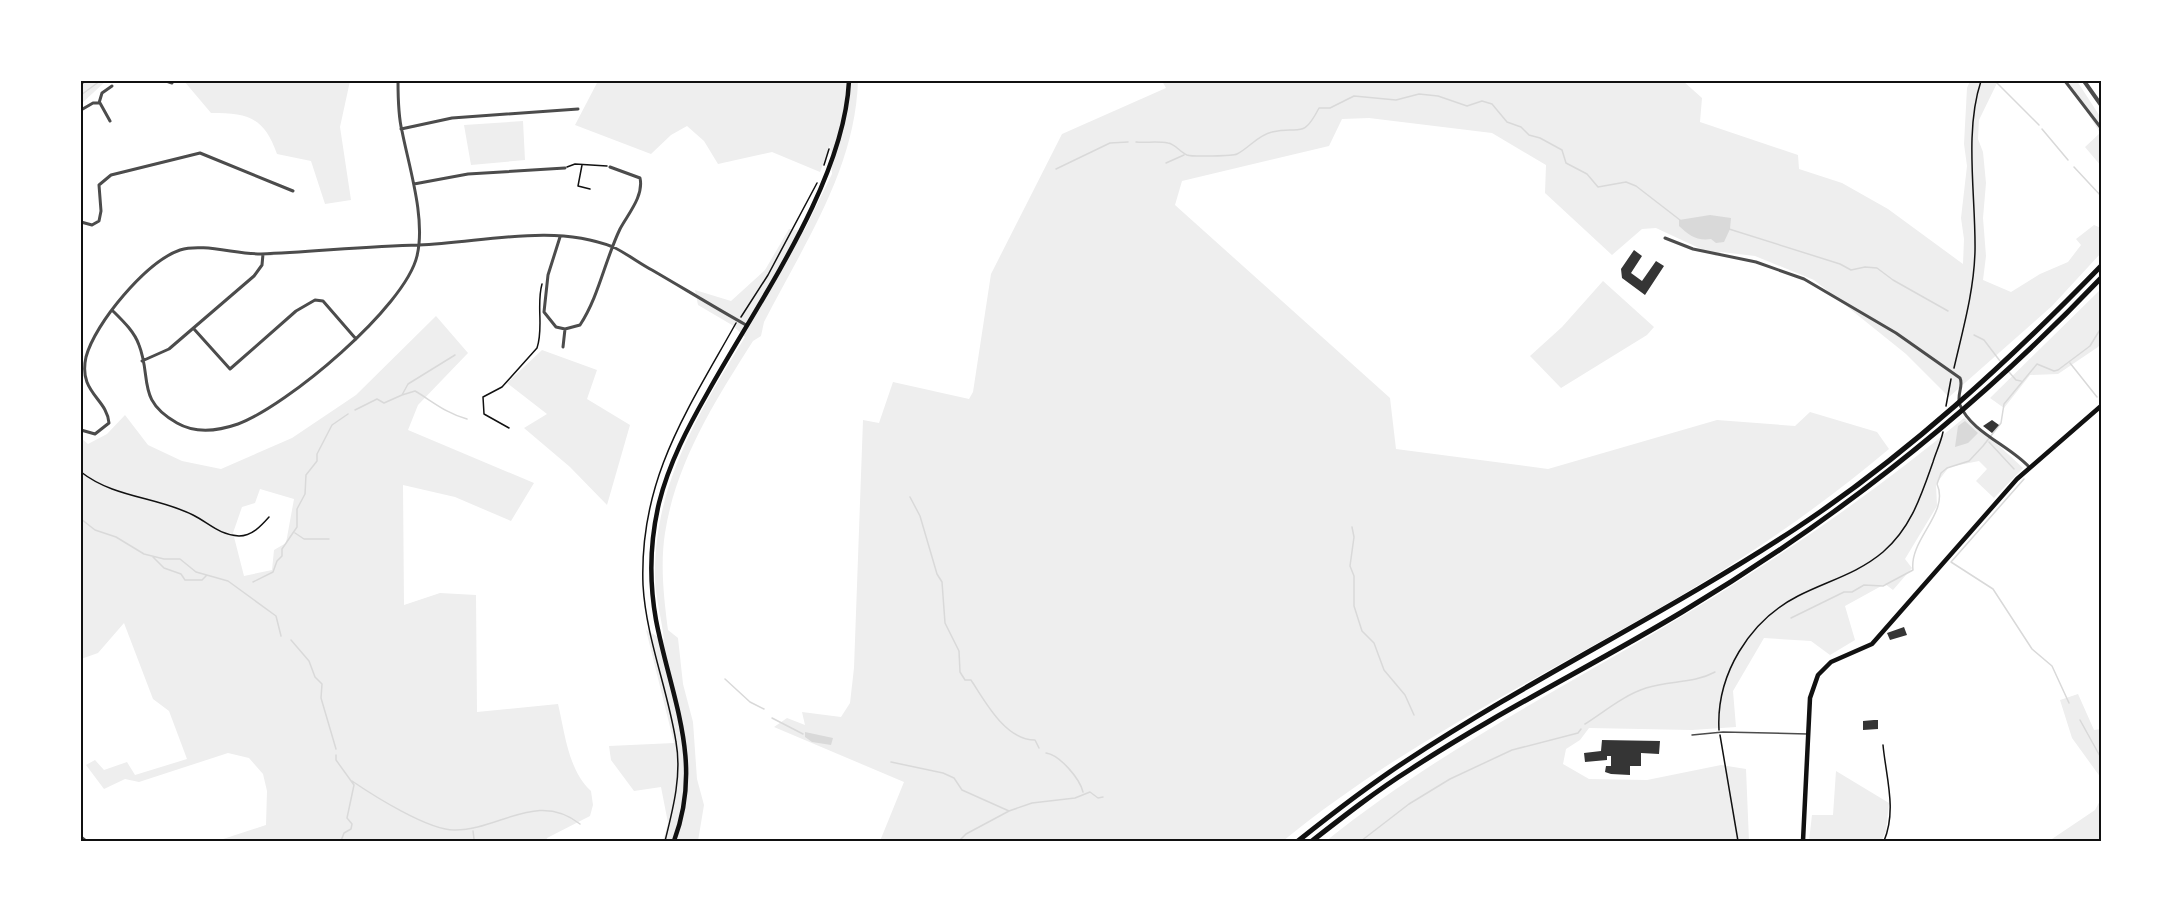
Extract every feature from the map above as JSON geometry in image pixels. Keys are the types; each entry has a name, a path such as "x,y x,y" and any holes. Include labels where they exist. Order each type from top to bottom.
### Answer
{"highway":[{"path":"1298,841 1356,796 1455,729 1676,603 1797,527 1931,426 2032,335 2101,266"},
{"path":"1312,841 1362,802 1458,739 1681,613 1846,503 1936,433 2038,342 2101,278"}],"main road":[{"path":"674,841 686,791 687,754 683,724 656,618 651,564 653,537 663,486 679,446 804,222 828,172 841,134 849,81"},
{"path":"1803,841 1810,698 1816,678 1831,662 1872,644 2029,467 2101,406"}],"street":[{"path":"166,81 172,83"},
{"path":"112,310 129,327 140,346 150,396 165,415 193,430 215,430 237,424 275,405 307,384 374,321 414,269 419,245 414,184 401,129 398,81"},
{"path":"2065,81 2101,128"},
{"path":"2084,81 2101,105"},
{"path":"110,121 99,103 102,93 112,86"},
{"path":"81,110 93,103 99,103"},
{"path":"401,129 452,118 578,109"},
{"path":"81,222 92,225 99,221 101,211 99,185 111,175 193,153 218,158 293,191"},
{"path":"560,237 548,275 544,312 556,327 565,329 580,325 588,312 613,247 642,188 640,178 610,167"},
{"path":"414,184 468,174 565,168"},
{"path":"81,430 88,434 95,434 109,423 106,412 87,382 85,366 95,335 118,300 152,270 180,250 196,248 264,254 560,237 613,247 746,326"},
{"path":"1665,238 1694,249 1756,261 1798,277 1896,333 1961,379 1958,398 1960,405 1986,433 2029,467"},
{"path":"142,361 169,349 194,329 254,276 262,265 264,254"},
{"path":"194,329 230,369 296,311 315,300 323,301 356,339"},
{"path":"563,347 565,329"},
{"path":"81,837 86,841"}],"lane":[{"path":"1692,735 1723,732 1808,734"}],"path":[{"path":"1954,368 1971,294 1975,241 1973,120 1981,81"},
{"path":"822,171 832,142"},
{"path":"582,164 578,186 590,189"},
{"path":"565,168 582,164 610,167"},
{"path":"665,841 677,786 677,744 650,627 644,588 644,538 653,489 676,431 738,321 800,219 819,178"},
{"path":"509,428 484,414 483,397 502,387 537,348 539,341 538,312"},
{"path":"1945,410 1951,378"},
{"path":"1719,726 1724,687 1745,642 1759,625 1782,606 1858,570 1895,539 1918,504 1944,430"},
{"path":"81,472 101,484 195,515 222,533 239,536 250,534 269,517"},
{"path":"1720,737 1738,841"},
{"path":"1883,745 1890,801 1890,820 1884,841"}],"shaded area":[{"path":"81,81 106,81 81,104"},
{"path":"184,81 350,81 340,127 351,200 325,204 311,161 277,154 266,132 260,125 245,116 211,113"},
{"path":"598,81 858,81 855,114 848,145 825,206 764,322 761,336 753,341 711,409 688,457 670,507 664,545 664,594 668,630 678,638 683,684 693,722 697,779 704,805 698,841 663,841 668,823 661,787 634,791 611,760 609,746 674,743 646,630 664,640 655,576 662,511 682,450 711,393 745,337 732,325 698,305 695,290 731,301 765,270 789,229 804,231 832,174 830,145 820,172 772,152 718,164 704,141 687,126 671,135 651,154 575,125"},
{"path":"1162,81 1683,81 1702,98 1700,122 1798,155 1799,169 1842,183 1888,209 1963,264 1964,239 1961,218 1967,166 1964,144 1967,88 1970,81 1998,81 1979,120 1978,139 1983,152 1986,183 1983,218 1986,256 1983,280 2011,292 2040,274 2068,262 2081,245 2076,239 2094,225 2101,228 2101,253 2052,306 1949,397 1906,354 1814,280 1755,256 1721,252 1716,256 1656,228 1642,229 1612,255 1545,193 1546,165 1492,133 1369,118 1342,119 1329,146 1182,181 1175,205 1390,398 1396,449 1548,469 1717,420 1795,426 1810,412 1877,432 1889,449 1822,502 1729,566 1652,613 1436,735 1332,803 1283,841 880,841 904,782 774,727 787,718 805,725 802,712 841,717 850,703 854,668 863,420 879,423 893,382 969,399 973,392 991,274 1062,134 1166,88"},
{"path":"2068,81 2077,81 2101,118 2101,166 2085,147 2100,133"},
{"path":"523,121 525,160 471,165 464,125"},
{"path":"1710,215 1731,218 1730,229 1724,242 1716,243 1711,239 1697,238 1679,226 1679,220"},
{"path":"1603,281 1654,327 1647,335 1561,388 1530,356 1562,327"},
{"path":"2101,289 2101,343 2098,347 2058,374 2030,375 2004,408 1990,398"},
{"path":"436,316 468,353 418,405 408,430 534,483 511,521 455,497 403,485 404,605 440,593 476,595 477,712 558,704 572,762 577,773 591,791 593,805 590,816 547,838 546,841 217,841 266,825 267,791 263,774 249,758 228,753 139,782 125,779 104,789 86,765 95,760 104,770 127,762 135,775 187,759 169,711 153,699 124,623 98,653 81,659 81,438 88,444 107,434 125,415 148,445 182,461 221,469 292,438 356,395","holes":["260,489 294,499 286,543 274,550 272,570 244,576 233,533 242,507 255,503"]},
{"path":"542,350 597,370 587,399 630,425 607,505 570,467 524,428 547,414 507,383"},
{"path":"1964,418 1993,440 2023,468 1994,498 1976,481 1987,469 1979,461 1949,467 1936,484 1937,506 1905,559 1912,568 1893,590 1885,584 1845,606 1855,640 1830,655 1811,641 1764,638 1733,691 1736,727 1692,730 1589,728 1580,740 1566,749 1563,764 1589,779 1647,780 1721,765 1746,769 1749,841 1326,841 1444,757 1692,611 1772,560 1889,477"},
{"path":"1965,421 1978,433 1968,443 1955,447 1958,426"},
{"path":"2078,694 2094,730 2101,729 2101,778 2072,738 2060,700"},
{"path":"805,732 833,738 831,745 812,742 805,737"},
{"path":"1836,771 1889,803 1886,831 1881,841 1809,841 1812,815 1833,815"},
{"path":"2101,799 2101,841 2049,841 2095,810"}],"building":[{"path":"1634,250 1642,256 1631,273 1642,281 1656,261 1664,266 1645,295 1622,278 1621,269"},
{"path":"1992,420 1999,425 1992,433 1983,426"},
{"path":"1904,627 1907,635 1890,640 1887,633"},
{"path":"1878,720 1878,729 1863,730 1863,721"},
{"path":"1602,740 1660,741 1659,754 1641,753 1641,766 1630,766 1630,775 1611,774 1605,772 1606,766 1611,766 1611,756 1607,756 1607,760 1585,762 1584,753 1601,751"}],"waterway":[{"path":"81,95 100,81"},
{"path":"1995,81 2039,125"},
{"path":"1136,142 1168,143 1190,156 1234,155 1267,134 1281,130 1300,130 1308,125 1319,108 1330,108 1354,96 1396,100 1419,94 1438,96 1467,106 1482,101 1492,104 1507,122 1521,127 1529,135 1540,138 1562,150 1566,163 1587,174 1598,187 1626,182 1636,186 1680,220"},
{"path":"2042,129 2068,160"},
{"path":"1056,169 1110,143 1128,142"},
{"path":"1166,163 1184,155"},
{"path":"2074,167 2101,196"},
{"path":"1729,229 1840,264 1851,270 1865,267 1877,268 1893,280 1948,311"},
{"path":"1791,618 1844,592 1852,592 1864,585 1883,586 1913,570 1913,559 1917,548 1938,505 1940,495 1937,484 1941,473 1947,468 1969,461 1983,446 2001,423 2004,404 2037,364 2054,371 2058,370 2090,346 2101,328"},
{"path":"1974,335 1984,340 2000,361"},
{"path":"355,410 377,399 384,403 402,395 408,384 455,355"},
{"path":"2070,363 2097,397"},
{"path":"2009,372 2016,380 2021,381"},
{"path":"402,395 415,391 446,411 467,419"},
{"path":"253,582 273,572 277,561 282,556 282,549 297,527 297,509 305,494 306,475 317,461 317,454 332,425 348,414"},
{"path":"1989,442 2014,469"},
{"path":"2024,479 1951,562 1993,589 2032,649 2052,666 2069,703"},
{"path":"910,497 920,516 937,574 942,582 945,623 959,651 960,672 965,680 971,680 989,708 1005,727 1014,734 1035,740 1039,748"},
{"path":"81,519 95,530 116,537 144,554 164,559 180,559 196,572 228,581 276,616 281,636"},
{"path":"1352,527 1354,537 1350,566 1354,576 1354,606 1362,631 1374,643 1384,670 1405,695 1414,715"},
{"path":"295,533 304,539 329,539"},
{"path":"153,557 164,568 181,574 185,580 202,580 206,576"},
{"path":"291,640 309,661 315,677 322,684 321,698 336,749"},
{"path":"1585,724 1638,691 1707,676 1715,672"},
{"path":"725,679 750,702 764,709"},
{"path":"772,718 803,734"},
{"path":"2080,720 2101,758"},
{"path":"1361,841 1409,804 1450,779 1512,750 1578,733 1581,729"},
{"path":"1046,753 1057,758 1069,768 1083,792"},
{"path":"336,755 336,760 354,785 347,818 352,824 351,829 344,833 341,841"},
{"path":"891,762 943,773 954,778 962,790 1009,811 1032,803 1075,798 1090,792 1098,798 1103,797"},
{"path":"352,781 401,811 443,829 470,829 533,811 548,811 564,815 580,824"},
{"path":"959,841 966,834 1009,811"},
{"path":"473,831 474,839"}]}
